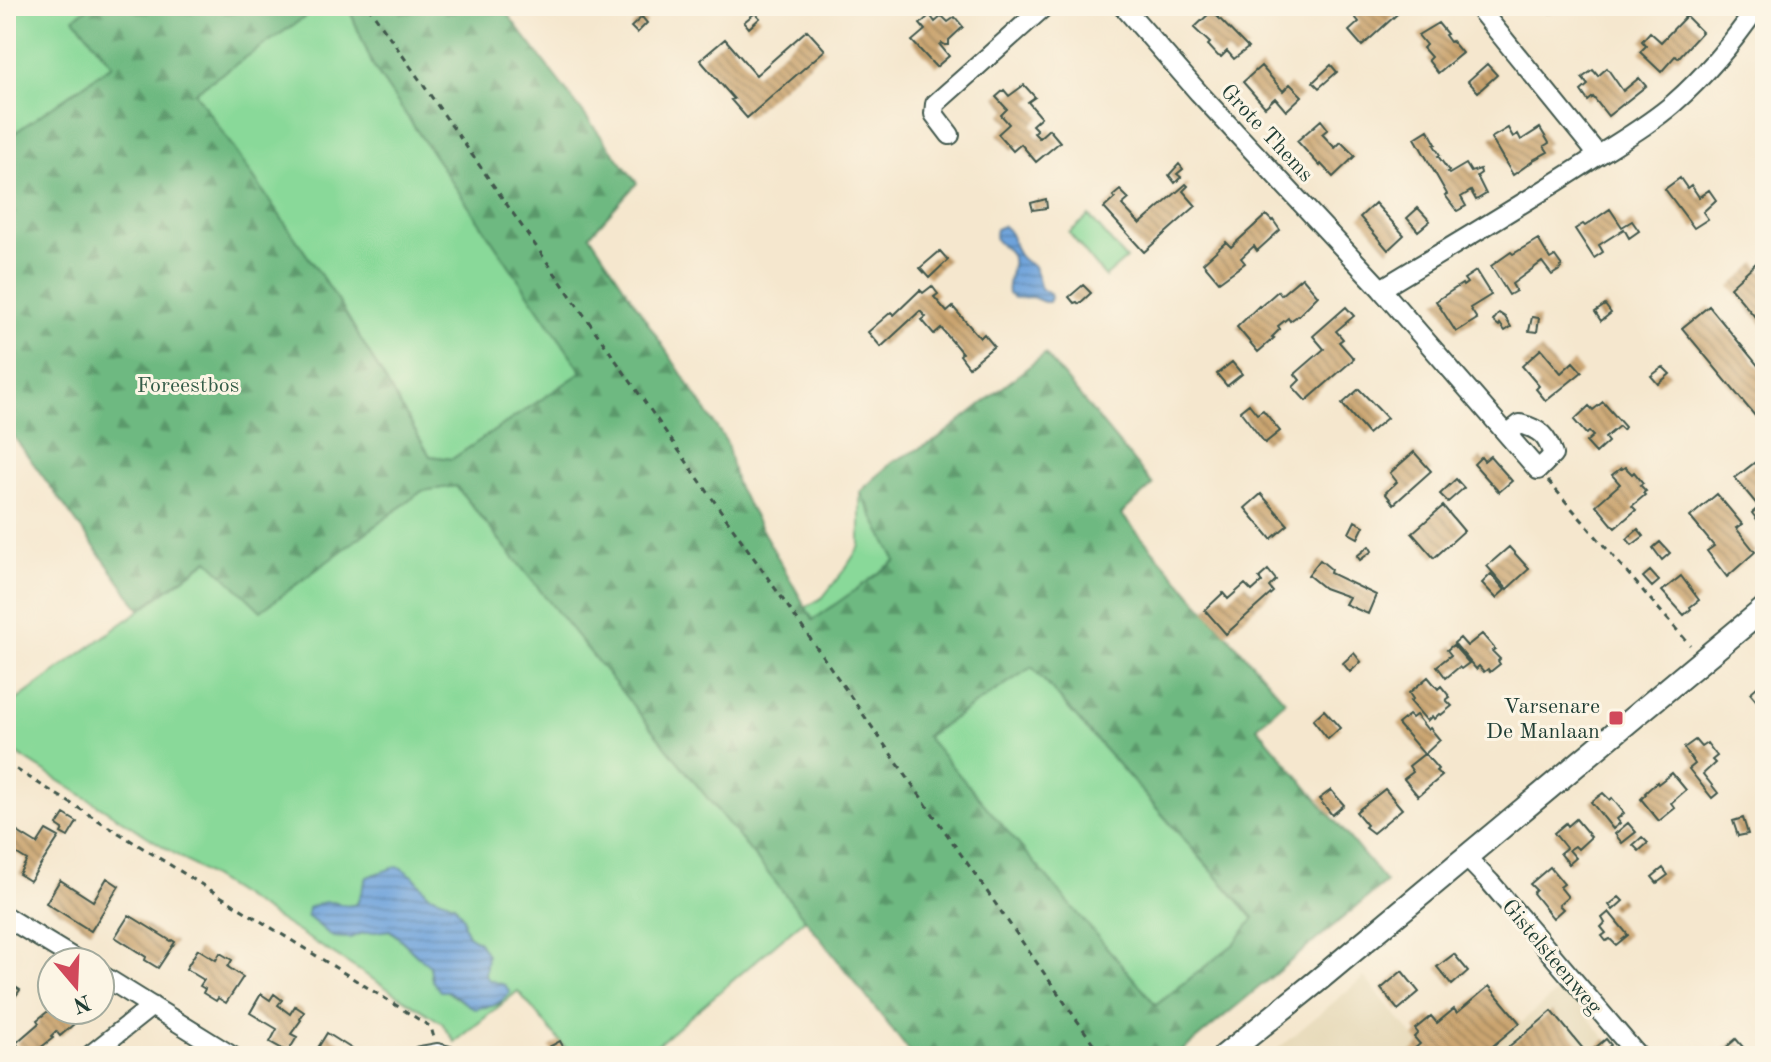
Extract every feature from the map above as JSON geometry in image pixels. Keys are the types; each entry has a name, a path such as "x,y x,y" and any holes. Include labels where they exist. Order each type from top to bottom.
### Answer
{"main road":[{"path":"1224,1056 1765,608"}],"street":[{"path":"950,135 934,114 935,104 1045,6"},
{"name":"Grote Thems","path":"1123,6 1199,93 1381,289 1538,470"},
{"path":"1477,6 1598,155"},
{"path":"1381,289 1637,132 1710,68 1758,6"},
{"path":"1507,434 1520,424 1536,428 1550,443 1553,455 1538,470"},
{"name":"Gistelsteenweg","path":"1466,857 1638,1056"},
{"path":"6,917 54,946"},
{"path":"116,984 232,1056"},
{"path":"89,1056 152,1006"}],"path":[{"path":"368,6 1102,1056"},
{"path":"1538,470 1702,661"},
{"path":"6,763 431,1027 436,1055"},
{"path":"6,776 12,767"}],"shaded area":[{"path":"1364,977 1430,1056 1269,1056"},
{"path":"1563,987 1620,1056 1481,1056"}],"green space":[{"path":"6,6 90,6 75,18 112,65 6,139"},
{"name":"Foreestbos","path":"90,6 321,6 195,92 337,299 430,456 452,459 582,372 374,68 348,6 501,6 637,183 590,235 727,443 736,484 813,620 896,561 860,492 892,462 935,441 1045,354 1153,485 1121,514 1285,701 1257,727 1386,882 1176,1056 913,1056 456,486 422,491 261,611 208,560 140,609 6,426 6,365 17,356 6,342 6,139 112,65 74,18","holes":["1032,667 1254,918 1234,944 1156,1005 926,736"]},
{"path":"321,6 348,6 374,68 583,373 452,459 430,456 337,299 195,92"},
{"path":"1089,216 1126,259 1105,277 1069,233"},
{"path":"456,486 805,919 644,1056 572,1056 518,991 455,1042 442,1023 6,747 6,708 209,560 261,610 422,491","holes":["413,876 428,894 454,904 463,917 468,935 479,942 485,975 489,981 504,985 501,1003 482,1007 456,998 432,980 430,966 389,930 350,938 333,937 307,916 333,902 347,907 357,904 368,877"]},
{"path":"860,492 896,560 814,621 805,608 823,597 860,546"},
{"path":"1032,667 1254,919 1234,944 1156,1005 926,737"}],"water":[{"path":"1003,226 1020,257 1034,266 1041,289 1050,294 1049,302 1032,297 1014,298 1008,294 1011,255 997,242 995,235 996,229"},
{"path":"398,866 413,876 428,894 454,904 463,917 468,935 479,942 487,955 485,975 489,980 505,985 510,992 501,1001 474,1009 448,991 440,991 432,980 430,966 390,930 350,938 333,937 307,916 308,908 321,903 357,904 367,877"}],"building":[{"path":"1308,6 1322,6 1320,14 1307,11"},
{"path":"1359,6 1373,6 1378,11 1384,6 1406,6 1362,46 1349,31 1359,22 1351,12"},
{"path":"1539,6 1558,6 1550,14"},
{"path":"1212,11 1248,48 1234,59 1227,51 1218,56 1194,28"},
{"path":"755,13 760,18 749,28 744,22"},
{"path":"930,15 935,22 942,16 948,22 955,17 963,27 949,40 949,45 940,45 949,56 936,67 912,41 925,30 920,24"},
{"path":"1686,16 1702,32 1661,72 1640,52 1646,46 1642,41 1650,32 1661,42"},
{"path":"642,17 647,23 637,33 631,27"},
{"path":"1438,23 1450,42 1462,53 1438,73 1428,60 1431,57 1418,35"},
{"path":"807,30 825,50 747,118 700,60 725,39 756,75"},
{"path":"1487,64 1497,75 1478,92 1468,81"},
{"path":"1331,65 1337,72 1319,88 1313,82"},
{"path":"1261,66 1283,91 1290,84 1302,96 1286,111 1275,98 1265,107 1243,82"},
{"path":"1607,68 1623,91 1639,78 1646,86 1608,116 1593,97 1588,101 1581,91 1588,85 1582,78 1593,70 1598,76"},
{"path":"1024,85 1035,97 1028,102 1041,117 1032,125 1037,130 1034,133 1039,138 1049,129 1060,142 1036,162 1021,144 1013,151 998,134 1009,124 1001,115 1007,109 996,97 1004,90 1009,96"},
{"path":"1321,120 1328,129 1322,134 1335,148 1341,142 1355,156 1333,177 1297,141"},
{"path":"1508,128 1513,137 1518,134 1521,140 1540,128 1549,143 1544,146 1548,152 1513,175 1491,138"},
{"path":"1428,130 1447,172 1449,174 1466,164 1471,172 1480,169 1481,173 1477,176 1486,194 1476,200 1471,191 1461,197 1466,206 1457,211 1445,195 1415,138"},
{"path":"1179,164 1183,169 1177,174 1181,177 1175,183 1169,175"},
{"path":"1680,178 1687,188 1691,185 1699,197 1709,190 1716,200 1703,212 1708,219 1694,228 1665,189"},
{"path":"1186,184 1188,186 1183,191 1196,206 1144,252 1104,208 1120,190 1129,199 1122,205 1140,224"},
{"path":"1046,199 1047,208 1033,210 1031,203"},
{"path":"1375,203 1404,235 1388,250 1360,217"},
{"path":"1418,208 1430,221 1418,231 1407,218"},
{"path":"1610,209 1622,227 1632,221 1639,231 1629,238 1624,229 1599,245 1603,252 1594,258 1575,229"},
{"path":"1266,215 1280,230 1257,251 1254,246 1241,258 1245,263 1219,282 1203,263 1226,242 1231,247"},
{"path":"1538,239 1550,259 1555,256 1561,269 1552,275 1542,262 1512,284 1516,291 1509,295 1491,266"},
{"path":"940,251 948,260 929,278 920,268"},
{"path":"1756,263 1765,274 1765,329 1730,287"},
{"path":"1476,271 1491,295 1470,308 1477,319 1456,332 1436,301 1467,283 1464,279"},
{"path":"1302,277 1318,296 1300,314 1278,326 1280,329 1274,338 1258,352 1237,327 1278,291 1281,295"},
{"path":"1083,285 1091,293 1079,304 1074,303 1069,297"},
{"path":"932,286 938,294 934,297 947,312 953,307 980,338 984,334 994,346 969,367 960,355 962,353 941,328 934,334 922,320 926,317 920,311 881,347 868,332 891,312 894,315 920,290 923,293"},
{"path":"1605,305 1611,313 1601,321 1595,312"},
{"path":"1709,306 1765,374 1765,428 1682,328"},
{"path":"1346,307 1354,316 1336,331 1343,339 1339,342 1354,359 1306,401 1293,387 1300,380 1295,374 1324,349 1313,336"},
{"path":"1499,313 1511,327 1505,331 1493,321"},
{"path":"1532,317 1539,318 1537,332 1529,331"},
{"path":"1541,349 1561,373 1573,362 1582,372 1546,401 1536,389 1539,386 1522,366"},
{"path":"1232,362 1242,374 1227,386 1217,374"},
{"path":"1663,367 1670,374 1658,384 1651,376"},
{"path":"1359,389 1387,418 1368,434 1342,404"},
{"path":"1603,402 1625,427 1623,430 1619,426 1605,438 1608,442 1596,453 1586,442 1593,436 1589,432 1586,434 1574,420 1589,406 1593,410"},
{"path":"1249,404 1257,414 1263,410 1280,431 1265,443 1240,411"},
{"path":"1414,452 1431,471 1394,504 1385,493 1397,482 1390,473"},
{"path":"1490,456 1512,481 1499,492 1474,464 1481,457 1484,461"},
{"path":"1763,456 1765,530 1752,513 1759,507 1735,478"},
{"path":"1625,467 1632,474 1634,472 1646,491 1632,506 1636,510 1615,528 1596,505 1620,484 1612,475"},
{"path":"1456,479 1464,488 1448,502 1440,494"},
{"path":"1261,494 1288,525 1271,539 1245,508"},
{"path":"1717,494 1742,524 1736,528 1755,552 1727,577 1707,551 1714,546 1690,517"},
{"path":"1443,506 1464,531 1434,558 1412,533"},
{"path":"1355,521 1364,526 1358,538 1349,533"},
{"path":"1638,529 1644,536 1632,545 1627,539"},
{"path":"1660,542 1670,553 1662,560 1653,548"},
{"path":"1369,546 1372,551 1360,560 1357,556"},
{"path":"1509,547 1529,569 1507,589 1487,566"},
{"path":"1320,560 1331,569 1330,573 1376,595 1368,614 1345,604 1349,597 1324,588 1308,575"},
{"path":"1268,570 1276,580 1269,587 1273,592 1226,634 1205,610 1223,593 1228,599 1245,584 1252,591 1262,582 1259,578"},
{"path":"1650,571 1659,581 1652,587 1643,577"},
{"path":"1491,574 1505,590 1496,598 1482,583"},
{"path":"1681,576 1699,600 1684,615 1662,591"},
{"path":"1482,634 1500,659 1500,664 1490,672 1488,669 1484,672 1479,666 1476,669 1454,643 1460,638 1467,646"},
{"path":"1453,645 1469,663 1446,678 1437,666 1451,655 1447,650"},
{"path":"1354,653 1361,662 1350,672 1343,663"},
{"path":"1428,677 1438,689 1441,686 1450,697 1446,700 1452,706 1427,721 1410,701 1413,699 1409,693"},
{"path":"1765,680 1765,711 1750,693"},
{"path":"1324,710 1340,728 1328,739 1313,720"},
{"path":"1409,715 1412,718 1416,715 1440,740 1425,754 1442,776 1418,796 1404,779 1413,772 1409,766 1424,754 1398,724"},
{"path":"1695,740 1701,747 1707,743 1717,756 1712,760 1715,763 1703,774 1718,793 1712,798 1689,769 1695,764 1684,748"},
{"path":"1672,773 1686,790 1671,803 1675,808 1659,821 1641,799 1657,782"},
{"path":"1385,789 1402,809 1373,833 1365,827 1367,825 1356,812"},
{"path":"1331,790 1344,805 1332,815 1319,799"},
{"path":"1603,793 1610,800 1612,798 1624,813 1613,829 1591,802"},
{"path":"64,814 77,822 68,837 61,833 63,829 57,825"},
{"path":"1743,818 1748,834 1738,836 1733,821"},
{"path":"1576,819 1591,837 1578,849 1575,846 1569,850 1576,858 1569,864 1560,853 1566,848 1554,833"},
{"path":"1628,823 1636,832 1622,843 1615,834"},
{"path":"46,830 59,837 30,881 19,874 27,860 6,847 16,831 37,844"},
{"path":"1642,837 1648,843 1639,851 1633,845"},
{"path":"1550,867 1564,884 1560,887 1568,897 1559,905 1563,909 1553,918 1533,893 1536,890 1530,884"},
{"path":"1663,868 1668,875 1657,883 1652,877"},
{"path":"107,878 119,886 91,931 46,903 60,880 93,901"},
{"path":"1619,897 1623,901 1613,910 1609,905"},
{"path":"1609,912 1628,935 1616,945 1602,936 1606,933 1601,927 1605,923 1602,918"},
{"path":"129,915 175,942 158,968 115,937"},
{"path":"198,949 216,960 220,953 232,960 228,967 243,977 226,1003 203,993 205,989 200,986 204,980 186,969"},
{"path":"1454,954 1468,971 1452,985 1437,967"},
{"path":"1402,971 1419,992 1398,1010 1381,989"},
{"path":"6,981 20,990 6,1009"},
{"path":"1489,986 1520,1023 1481,1056 1406,1056 1420,1044 1414,1037 1418,1033 1415,1029 1431,1016 1437,1023 1454,1009 1457,1013"},
{"path":"261,994 270,1000 274,994 282,1000 278,1005 290,1014 295,1006 304,1012 291,1034 297,1037 288,1052 270,1042 277,1029 250,1013"},
{"path":"1552,1011 1589,1056 1497,1056 1538,1023"},
{"path":"36,1026 72,1026 60,1036 56,1031 51,1036 53,1038 30,1056 26,1056 16,1043"},
{"path":"327,1033 363,1056 313,1056"},
{"path":"1606,1039 1611,1045 1599,1054 1595,1048"},
{"path":"1736,1039 1749,1054 1716,1056"},
{"path":"560,1041 570,1055 554,1056 549,1047"}],"place":[{"name":"Varsenare De Manlaan","path":"1616,718"}]}
